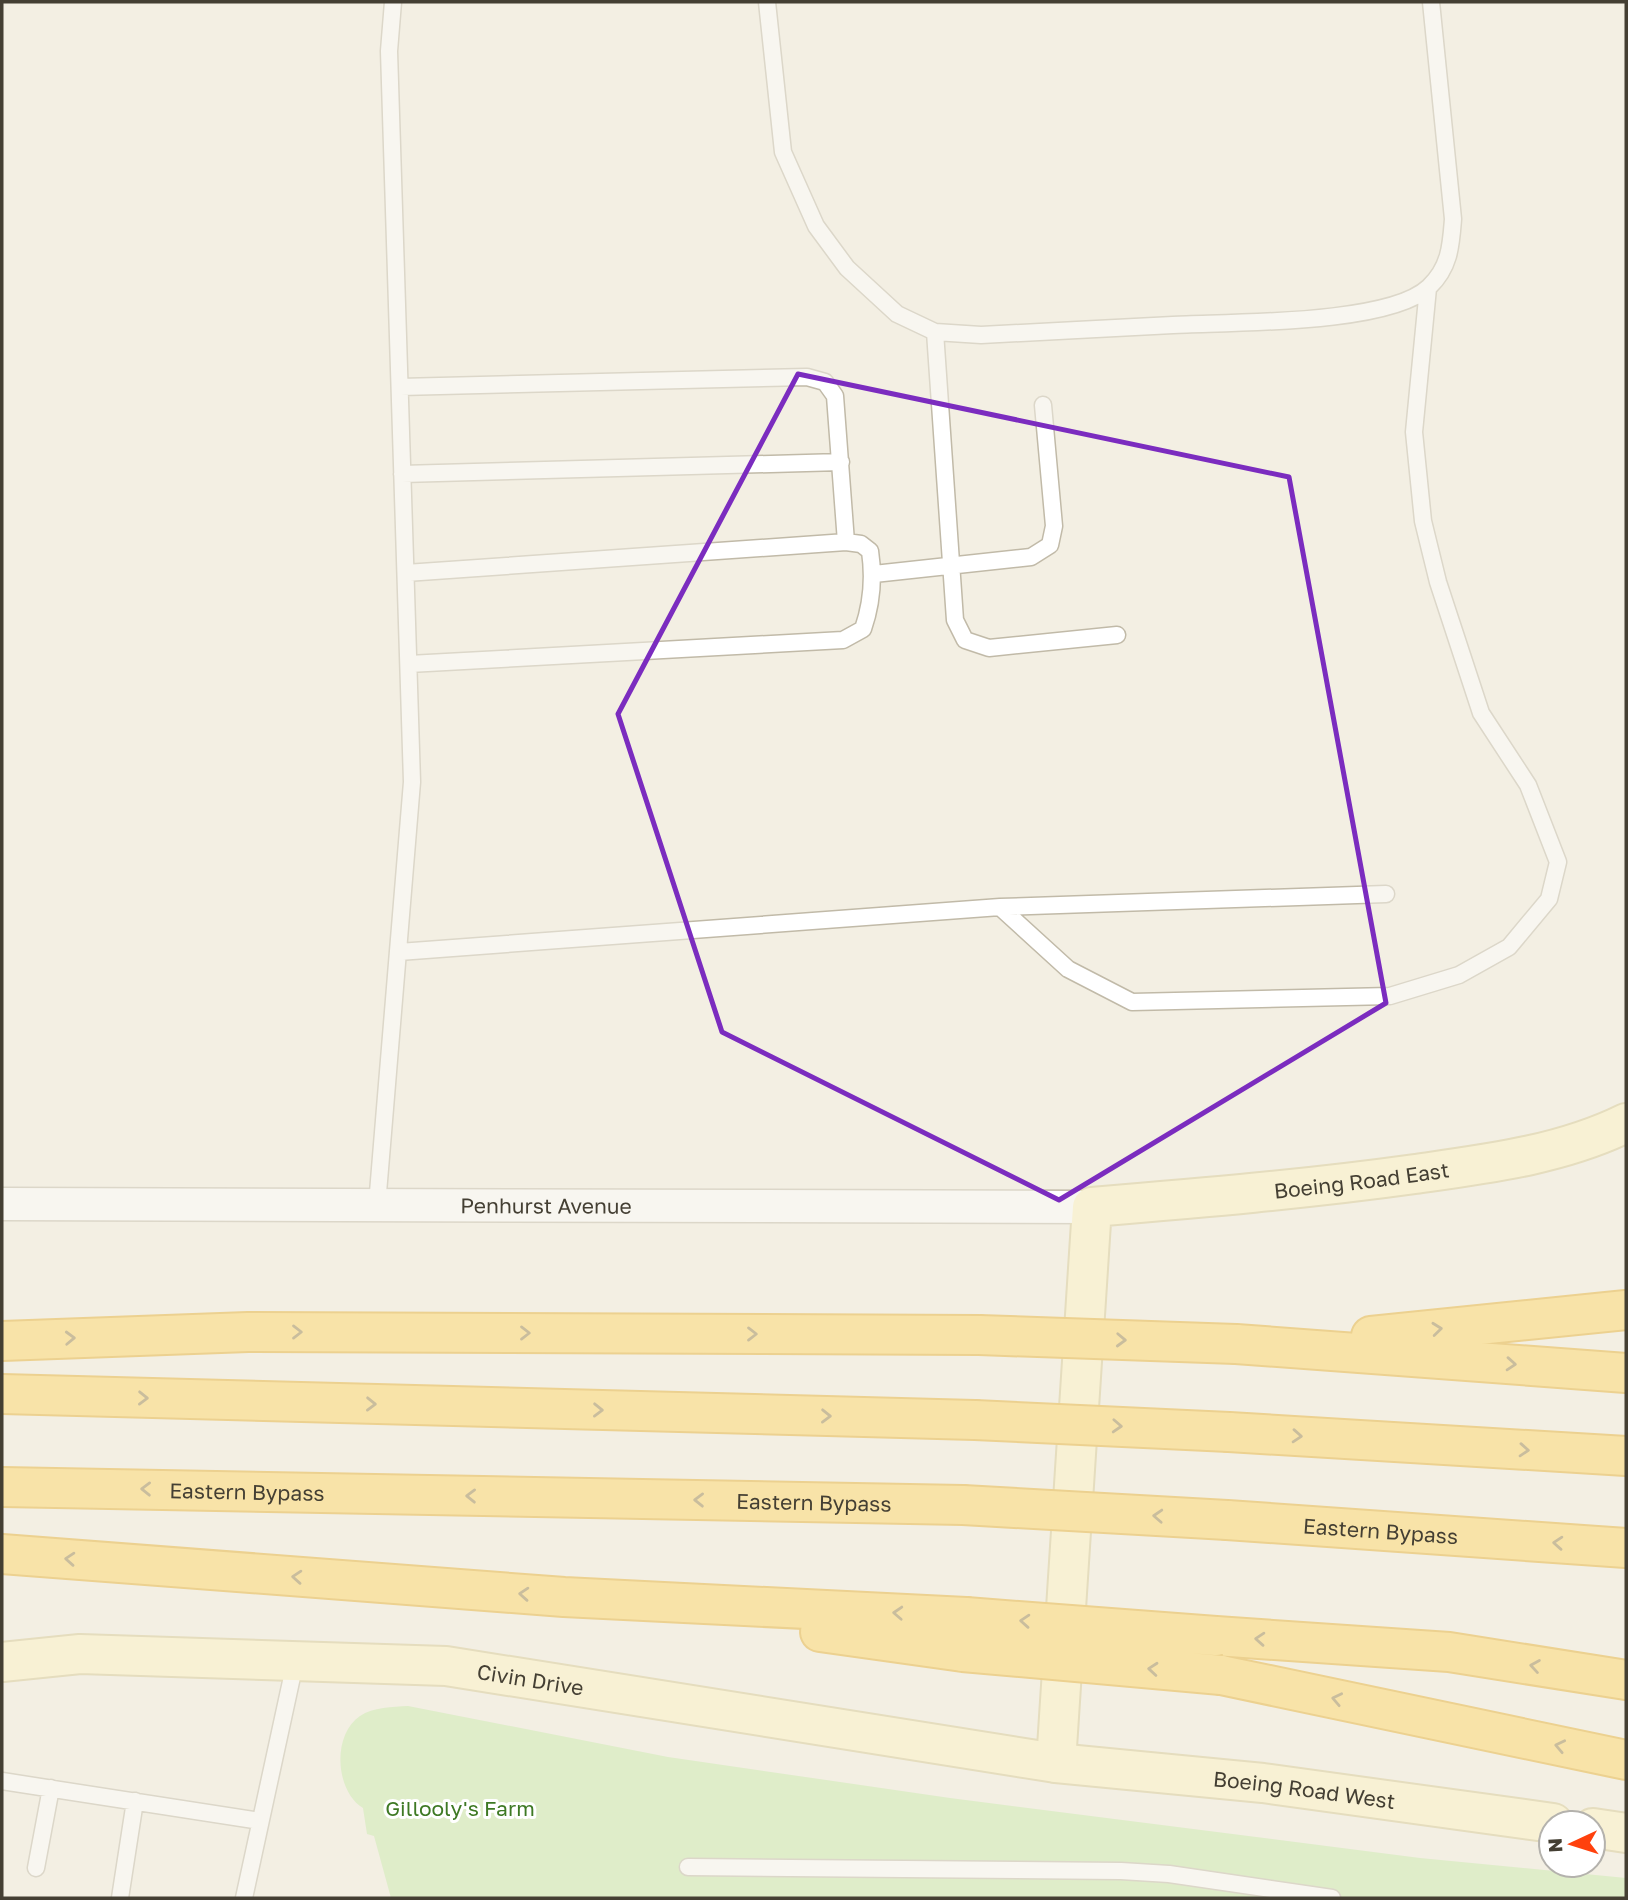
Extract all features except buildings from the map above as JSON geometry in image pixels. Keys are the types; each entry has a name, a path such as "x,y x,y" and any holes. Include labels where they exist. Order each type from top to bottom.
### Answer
{"highway":[{"path":"1254,1345 1626,1310"},
{"path":"2,1341 248,1332 979,1335 1254,1345 1626,1373"},
{"path":"2,1394 975,1420 1626,1456"},
{"name":"Eastern Bypass","path":"2,1487 963,1505 1227,1520 1626,1548"},
{"path":"2,1554 564,1597 965,1634 1221,1675 1626,1760"},
{"path":"965,1634 1216,1636 1449,1652 1626,1680"}],"main road":[{"name":"Boeing Road East","path":"1092,1207 1301,1189 1505,1161 1605,1134 1626,1124"},
{"path":"1056,1763 1092,1207"},
{"name":"Civin Drive","path":"2,1662 80,1654 446,1666 1056,1763"},
{"name":"Boeing Road West","path":"1056,1763 1263,1783 1537,1821"},
{"path":"1607,1830 1626,1833"}],"street":[{"name":"Penhurst Avenue","path":"2,1204 1092,1207"}],"lane":[{"path":"377,1205 412,782 389,51 393,2"},
{"path":"767,2 783,152 816,226 848,268 897,314 935,332 981,335 1329,317 1396,304 1429,288 1442,271 1451,251 1452,219 1431,2"},
{"path":"1000,907 1068,969 1132,1002 1159,1002 1390,996 1459,975 1509,947 1549,899 1558,862 1528,785 1481,713 1438,582 1423,521 1414,432 1429,288"},
{"path":"935,332 955,620 965,640 989,648 1117,635"},
{"path":"400,387 807,377 825,382 835,396 846,542"},
{"path":"874,574 1031,557 1050,545 1054,526 1043,405"},
{"path":"402,474 841,462"},
{"path":"406,573 846,542 861,544 870,551 874,574 869,612 863,629 843,640 408,664"},
{"path":"399,951 1000,907 1385,894"},
{"path":"244,1898 295,1662"},
{"path":"2,1781 260,1821"},
{"path":"36,1868 51,1788"},
{"path":"120,1898 135,1801"},
{"path":"688,1867 1121,1871 1217,1890 1332,1898"}],"highlighted area":[{"path":"798,374 1289,477 1386,1003 1059,1200 722,1032 618,714"}],"green space":[{"name":"Gillooly's Farm","path":"408,1706 668,1757 950,1798 1420,1858 1537,1869 1537,1879 1626,1878 1626,1898 391,1898 374,1836 367,1834 363,1808 347,1790 340,1764 344,1737 351,1725 365,1713"}]}
